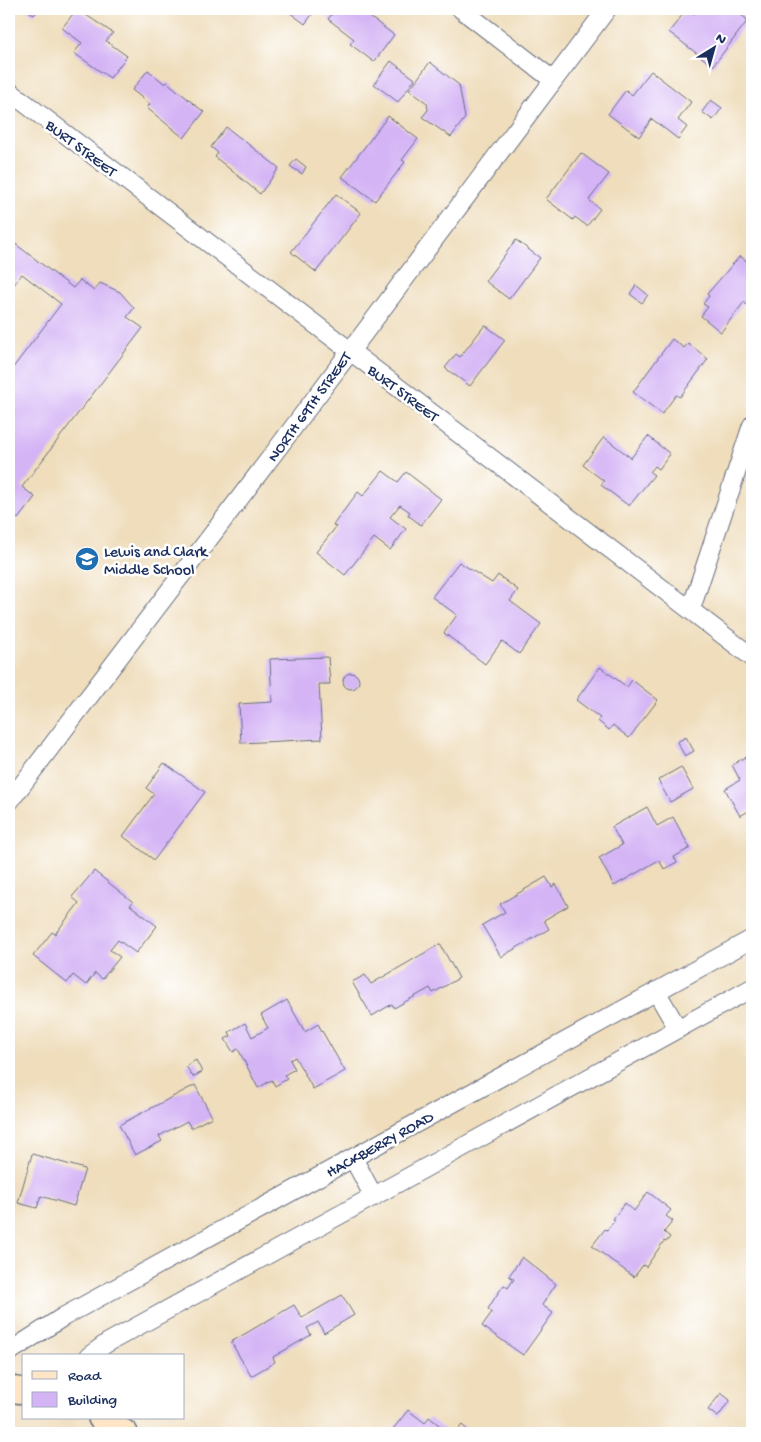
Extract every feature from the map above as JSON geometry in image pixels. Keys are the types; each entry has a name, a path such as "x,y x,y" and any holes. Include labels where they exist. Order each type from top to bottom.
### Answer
{"main road":[{"path":"9,1389 22,1392"},
{"path":"104,1420 125,1433"}],"street":[{"path":"461,9 553,80"},
{"name":"NORTH 69TH STREET","path":"9,802 607,9"},
{"name":"BURT STREET","path":"9,91 752,657"},
{"path":"691,609 752,425"},
{"name":"HACKBERRY ROAD","path":"9,1352 63,1317 752,939"},
{"path":"92,1354 106,1342 374,1197 752,988"},
{"path":"656,991 678,1029"},
{"path":"353,1158 374,1197"}],"building":[{"path":"26,9 39,9 34,15"},
{"path":"77,9 113,33 106,41 127,56 110,78 74,53 82,43 62,28"},
{"path":"285,9 316,9 305,24"},
{"path":"336,9 359,9 394,35 374,62 350,44 354,39 328,19"},
{"path":"687,9 694,14 698,9 733,9 748,20 713,66 669,32"},
{"path":"391,61 415,79 398,102 374,84"},
{"path":"430,62 459,85 465,118 451,137 422,117 428,110 427,103 409,90"},
{"path":"148,70 165,84 167,82 204,112 184,138 147,108 150,104 132,90"},
{"path":"651,71 691,102 678,120 687,127 678,139 652,119 639,137 608,114 626,90 632,95"},
{"path":"711,100 722,108 713,120 702,112"},
{"path":"388,116 418,139 402,160 405,162 375,201 342,177"},
{"path":"226,127 279,168 260,194 215,157 218,153 211,147"},
{"path":"581,153 609,174 589,200 600,209 587,226 575,217 573,220 546,199"},
{"path":"296,159 306,167 302,174 290,166"},
{"path":"336,194 361,213 316,272 291,252"},
{"path":"9,239 73,288 80,280 94,291 100,283 120,292 134,308 127,317 143,328 22,487 35,497 18,519 9,511 9,373 61,304 22,274 9,291"},
{"path":"516,240 540,258 509,299 485,281"},
{"path":"740,256 752,265 752,299 747,305 744,302 721,332 701,316 708,307 703,304 709,296 707,294"},
{"path":"636,285 648,295 642,303 630,294"},
{"path":"485,325 505,340 470,386 445,368 456,354 460,357"},
{"path":"672,339 684,348 688,343 708,359 680,397 676,395 662,414 633,392"},
{"path":"648,436 670,454 659,469 655,466 650,472 654,475 629,506 601,485 604,481 583,465 604,437 631,458"},
{"path":"383,471 398,482 406,472 441,499 421,525 408,515 410,512 400,505 390,517 406,529 390,550 374,538 345,575 316,552 336,527 333,525 358,492 363,496"},
{"path":"459,562 492,583 498,575 518,590 510,601 541,624 519,654 502,641 485,664 444,633 457,615 432,597"},
{"path":"328,657 330,684 319,684 322,739 241,743 239,704 272,702 270,659"},
{"path":"600,667 627,687 632,680 658,700 629,738 613,725 609,730 598,721 600,718 576,700"},
{"path":"348,673 354,673 359,678 357,687 348,689 343,684 343,678"},
{"path":"686,737 694,751 685,756 677,742"},
{"path":"752,753 752,809 740,816 725,789 740,780 732,765"},
{"path":"164,763 205,792 154,860 123,836 154,794 146,788"},
{"path":"681,767 693,789 670,802 658,780"},
{"path":"647,807 657,826 673,817 690,848 674,857 677,862 664,869 659,860 614,886 599,858 622,845 612,827"},
{"path":"94,871 133,902 130,905 157,926 136,953 118,940 110,950 120,957 102,979 95,973 86,985 73,975 67,983 33,956 52,932 55,934 79,903 72,897"},
{"path":"546,877 552,887 556,884 568,906 544,920 549,929 501,957 482,925 505,912 500,904"},
{"path":"440,944 459,978 433,993 430,988 394,1008 392,1004 372,1016 352,982 365,975 371,984"},
{"path":"287,1000 305,1032 318,1024 345,1071 313,1089 295,1057 290,1060 295,1069 284,1075 287,1079 275,1086 272,1080 258,1088 238,1049 233,1052 225,1039 231,1036 229,1032 245,1023 252,1037 268,1028 261,1015"},
{"path":"196,1060 202,1072 193,1077 186,1066"},
{"path":"195,1085 212,1117 191,1128 187,1121 159,1136 162,1141 135,1155 119,1125"},
{"path":"32,1154 85,1169 74,1206 41,1196 37,1208 18,1203"},
{"path":"648,1192 671,1210 666,1216 673,1221 664,1232 670,1237 666,1242 664,1241 646,1267 643,1265 634,1277 592,1246 605,1229 607,1230 615,1220 613,1219 625,1203 634,1211"},
{"path":"522,1257 556,1284 542,1305 553,1313 523,1355 482,1326 492,1312 488,1309 496,1296 504,1285 508,1288 514,1279 509,1276"},
{"path":"342,1295 354,1315 324,1333 318,1322 307,1328 311,1335 273,1357 275,1362 251,1376 231,1342 294,1305 302,1318"},
{"path":"721,1393 730,1400 718,1417 708,1410"},
{"path":"408,1410 425,1423 429,1417 449,1433 390,1433"},
{"path":"462,1425 471,1433 455,1433"}],"place":[{"name":"Lewis and Clark Middle School","path":"87,559"}]}
